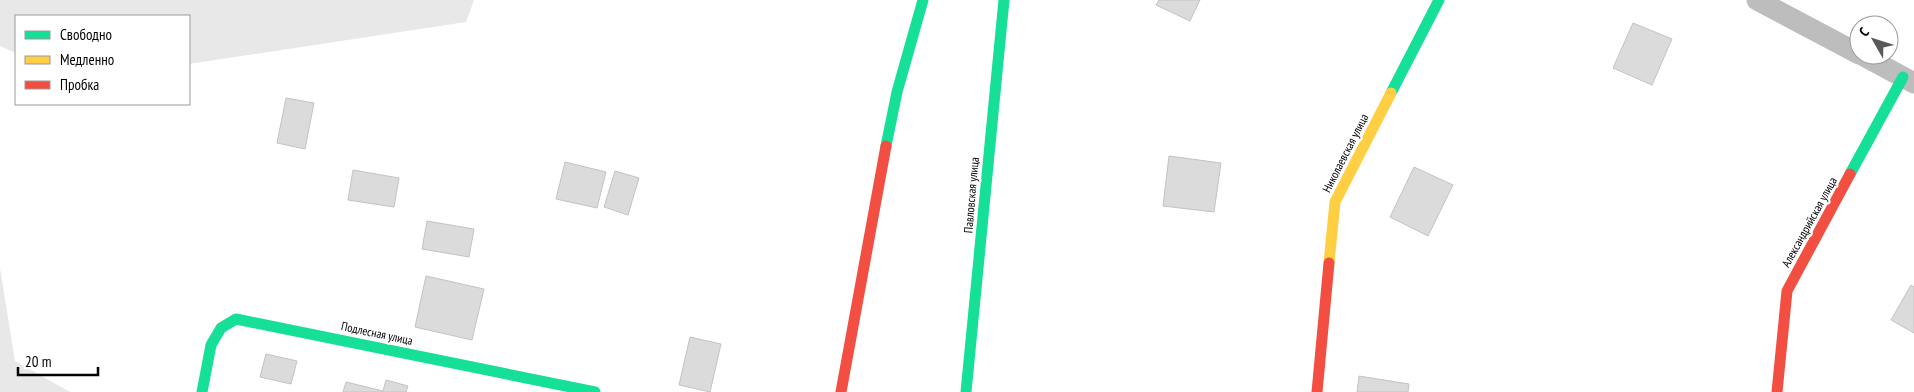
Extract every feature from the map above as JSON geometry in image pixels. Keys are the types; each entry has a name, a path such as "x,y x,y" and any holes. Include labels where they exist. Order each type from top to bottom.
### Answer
{"street":[{"path":"841,392 867,246 896,102 923,0"},
{"name":"Павловская улица","path":"966,392 1004,0"},
{"name":"Николаевская улица","path":"1317,392 1335,202 1439,0"},
{"path":"1758,0 1849,48"},
{"path":"1881,65 1909,80"},
{"name":"Александрийская улица","path":"1777,392 1787,291 1909,80"},
{"name":"Подлесная улица","path":"202,392 210,345 221,328 236,319 595,392"}],"shaded area":[{"path":"0,0 474,0 466,22 190,64 190,15 15,15 15,53 0,46"},
{"path":"0,268 15,361 70,392 0,392"}],"building":[{"path":"1159,0 1200,0 1190,21 1156,5"},
{"path":"1633,23 1672,39 1652,85 1613,68"},
{"path":"286,98 314,103 305,149 277,143"},
{"path":"1169,156 1221,163 1214,212 1163,206"},
{"path":"565,162 606,172 597,208 556,199"},
{"path":"1414,167 1453,185 1428,236 1390,217"},
{"path":"353,170 399,178 394,207 348,200"},
{"path":"615,171 639,178 628,215 604,207"},
{"path":"427,221 474,229 469,257 422,249"},
{"path":"426,276 484,289 472,340 415,327"},
{"path":"1911,285 1914,287 1914,333 1891,320"},
{"path":"690,337 721,344 710,392 679,385"},
{"path":"266,354 297,361 291,384 260,377"},
{"path":"1359,376 1409,384 1408,392 1357,392"},
{"path":"386,380 408,386 406,392 343,392 346,382 383,391"}],"traffic: fast":[{"path":"886,146 897,92 923,0"},
{"path":"966,392 1004,0"},
{"path":"1391,93 1439,0"},
{"path":"1850,174 1903,77"},
{"path":"202,392 211,345 221,328 236,319 595,392"}],"traffic: slow":[{"path":"1329,263 1335,202 1391,93"}],"traffic: jam":[{"path":"841,392 886,146"},
{"path":"1777,392 1787,291 1850,174"},
{"path":"1317,392 1329,263"}]}
